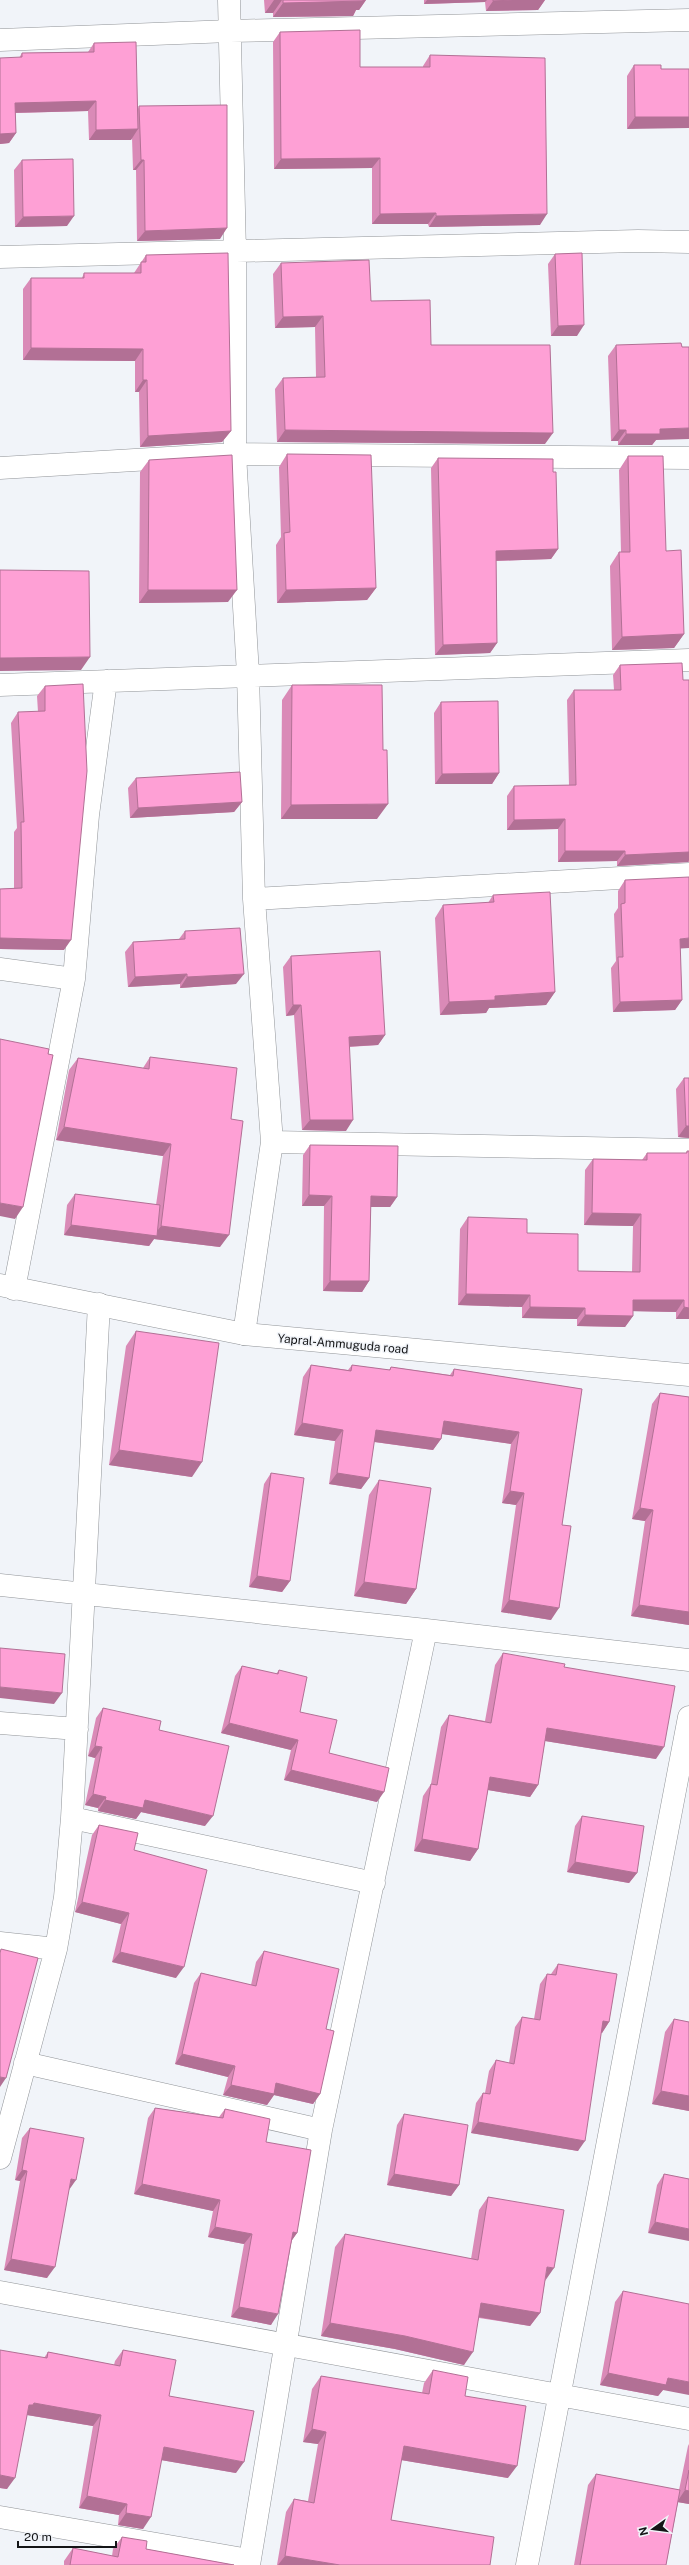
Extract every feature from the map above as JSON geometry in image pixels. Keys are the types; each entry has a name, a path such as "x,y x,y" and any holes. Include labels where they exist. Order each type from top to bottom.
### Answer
{"street":[{"path":"229,0 234,252 234,454 248,674 254,899 272,1142 244,1334"},
{"path":"0,40 230,31 689,20"},
{"path":"0,257 234,252 638,240 689,242"},
{"path":"0,468 234,454 689,458"},
{"path":"0,685 248,674 689,660"},
{"path":"7,1287 74,979 88,815 106,681"},
{"path":"254,899 689,874"},
{"path":"0,969 74,979"},
{"path":"272,1142 689,1150"},
{"name":"Yapral-Ammuguda road","path":"7,1287 99,1304 244,1334 689,1375"},
{"path":"0,2158 56,1949 65,1897 72,1818 85,1594 99,1304"},
{"path":"0,1586 426,1630 689,1660"},
{"path":"0,2517 249,2562 287,2345 321,2130 426,1630"},
{"path":"527,2565 689,1717"},
{"path":"0,1723 77,1729"},
{"path":"72,1818 374,1883"},
{"path":"0,1943 56,1949"},
{"path":"25,2063 321,2130"},
{"path":"0,2292 689,2419"}],"building":[{"path":"283,0 363,0 363,1 283,3"},
{"path":"360,30 360,67 430,67 430,55 545,58 547,214 436,216 436,213 380,214 380,158 281,159 280,32"},
{"path":"136,42 138,129 96,130 96,101 15,103 16,133 0,134 0,58 22,57 22,53 94,52 94,43"},
{"path":"634,65 661,65 661,69 689,69 689,117 635,117"},
{"path":"227,105 227,228 145,231 144,160 141,160 139,106"},
{"path":"73,159 74,216 23,217 22,160"},
{"path":"228,253 231,431 148,436 147,380 143,380 143,349 31,348 31,278 84,278 84,273 141,273 141,262 146,262 146,255"},
{"path":"582,253 584,325 558,326 555,254"},
{"path":"369,260 371,301 430,300 431,345 550,345 553,433 285,430 283,378 325,377 323,316 283,317 281,263"},
{"path":"681,343 682,347 689,347 689,428 660,429 660,434 626,434 626,430 619,430 616,345"},
{"path":"287,454 371,455 376,588 286,590 284,533 290,532"},
{"path":"232,455 237,590 148,590 149,460"},
{"path":"628,456 663,456 666,551 681,550 684,634 622,637 619,552 630,552"},
{"path":"438,458 553,459 553,472 556,472 558,549 496,551 497,643 443,645"},
{"path":"0,570 89,571 90,657 0,658"},
{"path":"682,663 683,680 689,680 689,852 625,855 625,851 565,851 565,819 514,820 514,786 576,785 574,690 621,690 620,665"},
{"path":"83,684 87,771 71,940 0,938 0,889 22,888 21,822 24,822 18,712 45,711 45,686"},
{"path":"292,685 382,685 383,750 387,750 388,804 291,805"},
{"path":"498,701 499,773 442,774 441,702"},
{"path":"240,772 242,802 138,808 136,778"},
{"path":"689,877 689,938 680,939 682,1000 620,1002 618,957 623,957 621,904 625,903 625,880"},
{"path":"550,892 555,992 495,996 495,1000 449,1002 443,905 494,902 493,895"},
{"path":"240,928 244,974 187,977 187,974 135,977 133,942 185,939 185,931"},
{"path":"380,951 385,1035 349,1037 353,1120 310,1120 301,1005 293,1005 291,956"},
{"path":"0,1039 49,1049 48,1054 53,1055 23,1207 0,1203"},
{"path":"150,1057 237,1068 231,1119 243,1121 229,1235 161,1226 171,1144 64,1127 78,1058 149,1069"},
{"path":"684,1078 689,1078 689,1126 686,1126"},
{"path":"310,1145 398,1146 397,1197 371,1196 369,1281 330,1281 332,1196 309,1195"},
{"path":"687,1151 689,1151 689,1308 684,1307 684,1300 633,1300 633,1316 585,1315 585,1308 530,1307 530,1295 466,1294 468,1217 527,1219 527,1233 578,1234 578,1271 640,1272 641,1214 592,1213 593,1159 647,1160 647,1153 687,1153"},
{"path":"75,1194 160,1205 157,1236 71,1225"},
{"path":"136,1331 219,1343 202,1462 119,1450"},
{"path":"311,1365 351,1371 352,1365 390,1370 391,1367 453,1376 454,1369 582,1389 562,1525 571,1526 559,1608 509,1600 524,1493 510,1491 519,1432 444,1421 441,1439 376,1430 369,1478 337,1473 343,1430 302,1423"},
{"path":"660,1393 689,1397 689,1612 639,1605 653,1510 640,1508"},
{"path":"271,1473 304,1478 290,1581 257,1576"},
{"path":"379,1480 431,1488 416,1589 364,1582"},
{"path":"0,1648 65,1654 62,1693 0,1687"},
{"path":"503,1653 565,1664 564,1667 675,1686 664,1747 547,1728 538,1785 490,1777 478,1849 422,1839 431,1784 437,1785 449,1715 491,1723"},
{"path":"242,1666 278,1674 279,1670 307,1677 300,1712 337,1720 329,1753 389,1768 384,1792 291,1770 298,1740 229,1723"},
{"path":"103,1708 161,1721 159,1730 229,1746 213,1816 145,1800 143,1808 105,1800 106,1797 93,1794 102,1747 95,1746"},
{"path":"582,1816 644,1826 637,1873 575,1862"},
{"path":"99,1825 138,1833 134,1850 207,1870 184,1967 120,1952 129,1913 82,1902"},
{"path":"1,1949 38,1958 6,2078 0,2077"},
{"path":"264,1951 339,1969 326,2029 334,2031 320,2094 276,2083 274,2094 231,2085 235,2066 182,2054 201,1973 256,1986"},
{"path":"558,1964 617,1974 609,2022 603,2021 585,2141 478,2122 483,2093 490,2094 496,2060 514,2064 522,2017 540,2020 547,1974 556,1975"},
{"path":"674,2019 689,2022 689,2096 661,2091"},
{"path":"155,2108 223,2118 225,2109 270,2119 266,2142 311,2150 297,2233 293,2232 278,2314 239,2307 252,2234 215,2227 220,2200 142,2184"},
{"path":"404,2114 468,2125 459,2185 394,2174"},
{"path":"30,2128 84,2138 76,2180 71,2179 55,2267 11,2259 27,2171 22,2170"},
{"path":"664,2174 689,2179 689,2229 655,2222"},
{"path":"488,2197 564,2210 554,2268 547,2267 540,2313 481,2303 473,2352 405,2336 330,2323 345,2234 478,2260"},
{"path":"623,2291 689,2304 689,2382 668,2378 666,2385 608,2373"},
{"path":"0,2350 47,2358 48,2352 120,2366 123,2350 176,2360 169,2396 254,2411 244,2462 164,2447 151,2517 126,2513 127,2504 87,2496 101,2415 34,2403 33,2405 29,2405 15,2478 0,2475"},
{"path":"433,2370 468,2377 465,2396 526,2406 517,2466 404,2446 391,2520 494,2537 490,2565 340,2565 285,2556 294,2499 314,2503 326,2432 312,2429 321,2376 429,2394"},
{"path":"689,2470 689,2491 685,2490"},
{"path":"596,2474 680,2490 666,2565 580,2565"},
{"path":"122,2537 147,2541 146,2549 234,2565 70,2565 73,2548 118,2557"}]}
